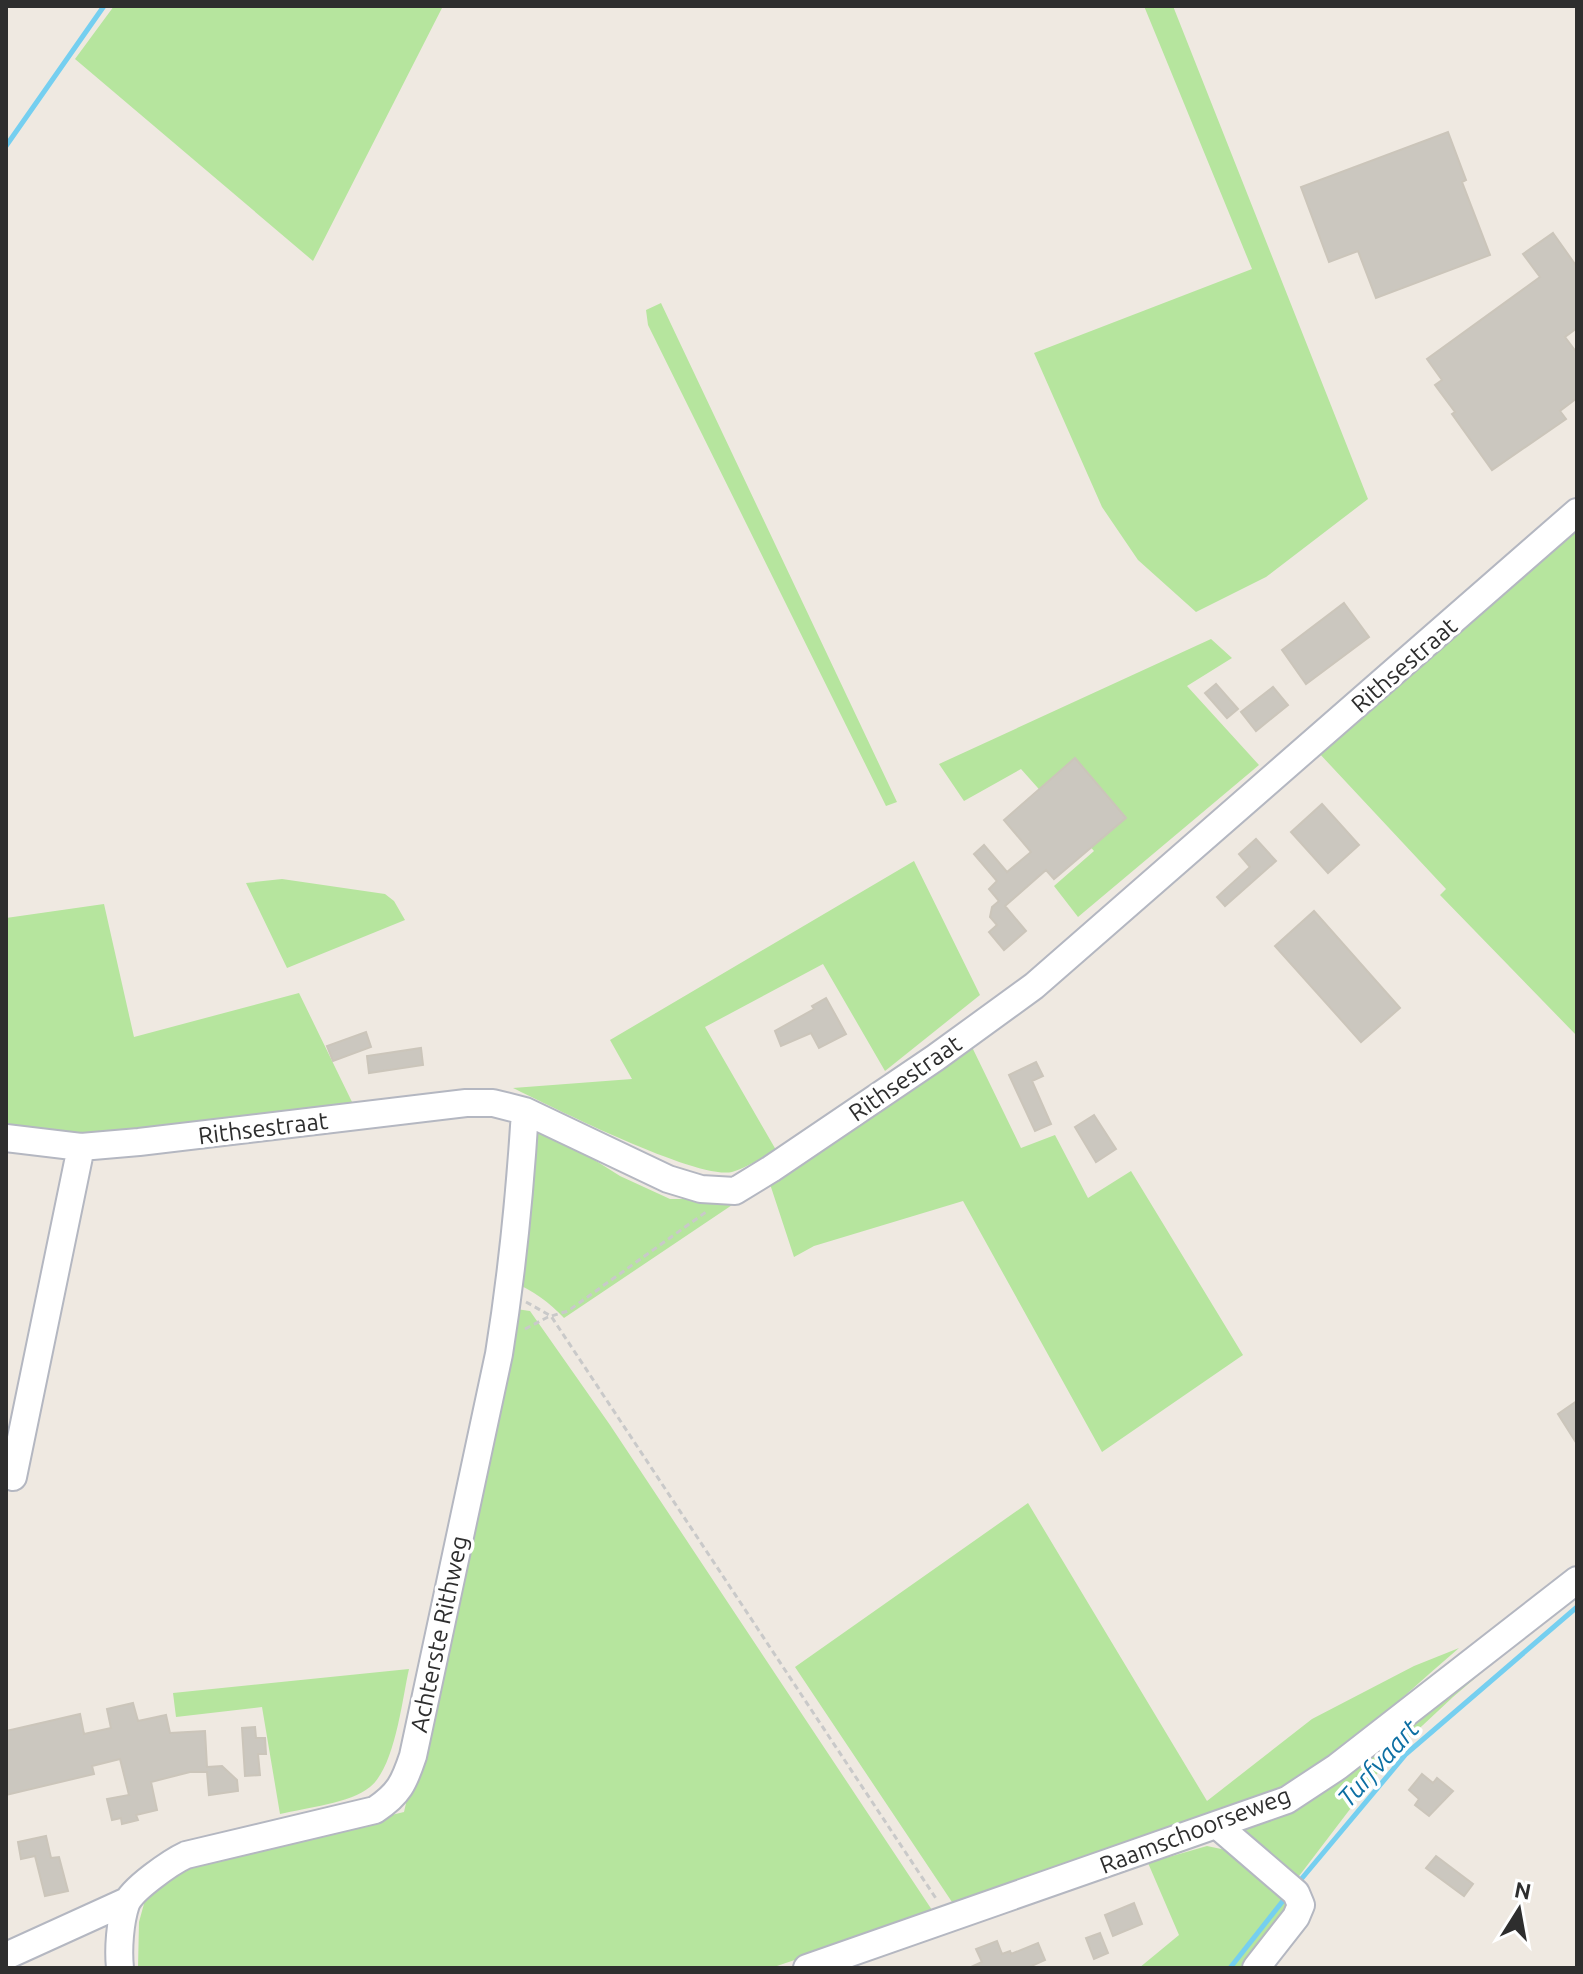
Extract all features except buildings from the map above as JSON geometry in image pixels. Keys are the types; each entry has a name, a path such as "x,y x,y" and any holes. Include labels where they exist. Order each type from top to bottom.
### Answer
{"street":[{"name":"Rithsestraat","path":"6,1138 81,1147 466,1103 493,1103 525,1111 668,1179 701,1189 735,1191 935,1058 1034,986 1577,512"},
{"name":"Achterste Rithweg","path":"6,1956 127,1901 168,1864 186,1855 375,1810 392,1799 405,1781 413,1756 500,1347 520,1191 525,1111"},
{"path":"13,1477 81,1147"},
{"name":"Raamschoorseweg","path":"807,1968 1287,1800 1337,1767 1577,1580"},
{"path":"1218,1826 1292,1890 1301,1905 1296,1917 1256,1968"},
{"path":"120,1968 119,1951 127,1901"}],"path":[{"path":"500,1347 520,1331 568,1311 735,1191"},
{"path":"509,1291 551,1316 950,1919"}],"green space":[{"path":"114,6 443,6 313,261 75,59"},
{"path":"1144,6 1173,6 1368,499 1266,577 1196,612 1138,560 1102,507 1034,353 1252,269"},
{"path":"661,303 897,802 886,806 648,325 646,310"},
{"path":"1577,523 1577,1036 1440,895 1446,889 1318,752"},
{"path":"1211,639 1232,658 1187,686 1259,765 1078,917 1054,886 1094,851 1021,769 964,801 939,764"},
{"path":"914,861 980,995 885,1071 823,964 705,1027 776,1150 732,1172 688,1165 624,1140 513,1088 632,1079 610,1040"},
{"path":"282,879 385,894 394,901 405,920 287,968 246,883"},
{"path":"104,904 134,1037 299,993 353,1104 119,1131 64,1134 6,1128 6,918"},
{"path":"972,1047 1021,1148 1055,1135 1088,1198 1131,1171 1243,1355 1102,1452 963,1201 814,1246 794,1257 769,1181"},
{"path":"531,1120 620,1176 670,1199 741,1199 564,1318 541,1297 513,1282"},
{"path":"509,1308 530,1311 610,1425 934,1913 771,1968 138,1968 139,1922 145,1900 159,1882 203,1860 404,1812 480,1481"},
{"path":"1028,1503 1207,1801 1312,1719 1414,1666 1459,1648 1344,1747 1268,1795 954,1905 795,1667"},
{"path":"1548,1616 1392,1754 1293,1884 1236,1830"},
{"path":"409,1669 396,1732 379,1777 362,1793 314,1807 280,1814 262,1707 176,1717 173,1693"},
{"path":"1207,1846 1226,1850 1288,1904 1242,1968 1139,1968 1179,1935 1148,1863"}],"waterway":[{"path":"6,146 104,6"},
{"name":"Turfvaart","path":"1298,1883 1406,1754 1577,1607"},
{"name":"Turfvaart","path":"1230,1968 1286,1897"}]}
